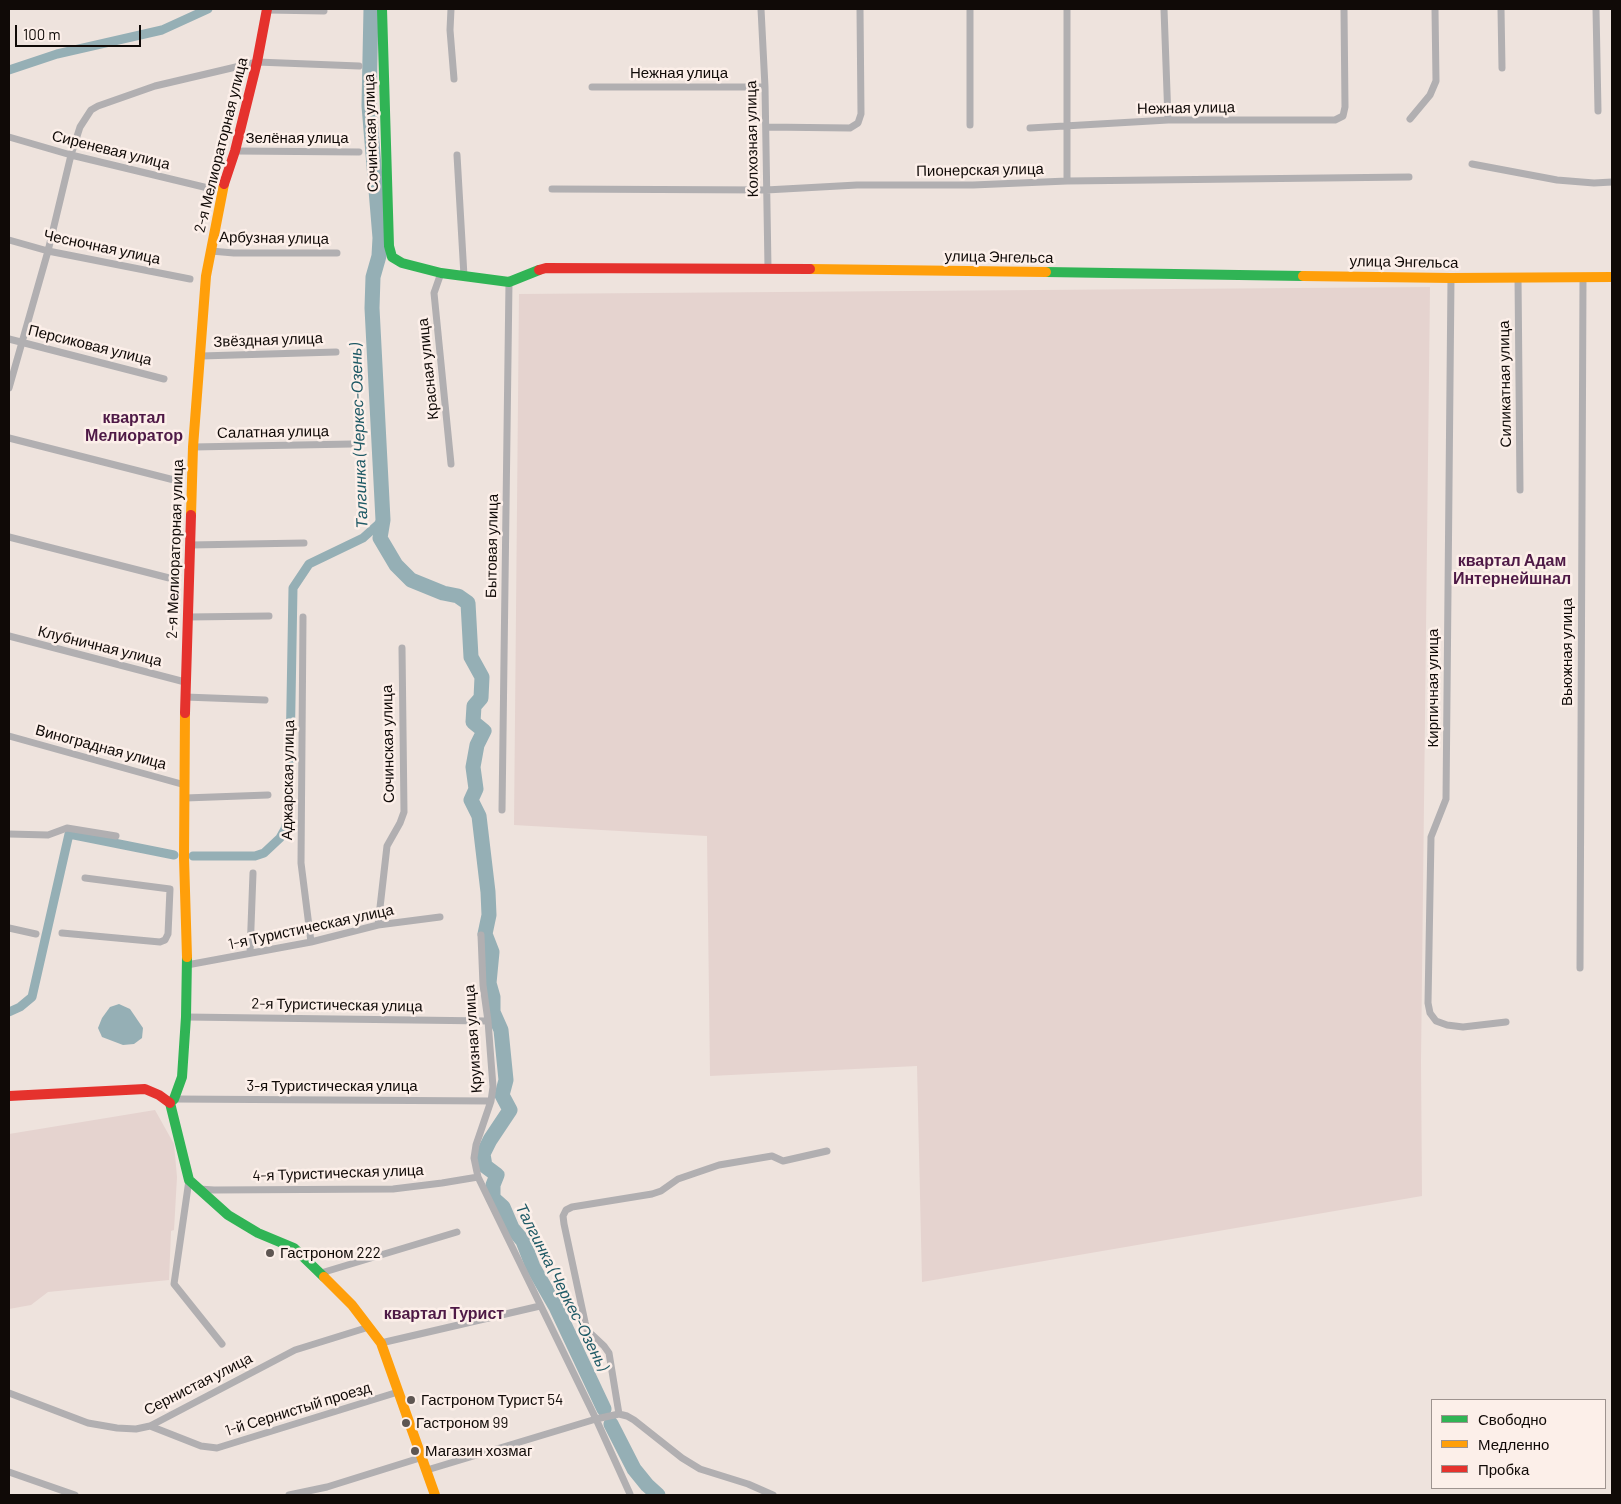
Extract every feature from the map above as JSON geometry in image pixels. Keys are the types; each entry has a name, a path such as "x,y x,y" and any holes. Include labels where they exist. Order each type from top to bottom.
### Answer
{"street":[{"path":"267,9 324,11"},
{"name":"2-я Мелиораторная улица","path":"172,1101 182,1077 186,1017 187,966 184,858 185,682 193,447 206,276 222,190 235,151 257,62 267,9"},
{"name":"Сочинская улица","path":"382,9 389,246 392,257"},
{"path":"451,9 454,79"},
{"name":"Колхозная улица","path":"762,9 768,268"},
{"path":"766,127 850,128 858,123 861,114 860,9"},
{"path":"970,9 970,126"},
{"path":"1067,9 1067,182"},
{"path":"1164,9 1168,120"},
{"name":"Нежная улица","path":"1030,128 1168,120 1335,120 1343,116 1345,107 1344,9"},
{"path":"1410,119 1430,95 1436,81 1435,9"},
{"path":"1502,9 1502,68"},
{"path":"1596,9 1598,110"},
{"path":"9,388 48,251 71,155 80,127 91,110 156,86 257,62 359,66"},
{"name":"Нежная улица","path":"592,86 765,87"},
{"name":"Сиреневая улица","path":"9,137 71,155 208,188"},
{"name":"Зелёная улица","path":"235,151 359,152"},
{"path":"457,155 464,276"},
{"path":"1472,164 1557,180 1594,183 1612,182"},
{"name":"Пионерская улица","path":"552,189 766,190 858,185 972,186 1067,182 1409,177"},
{"name":"Чесночная улица","path":"9,240 48,251 190,279"},
{"name":"Арбузная улица","path":"211,251 234,253 337,253"},
{"name":"улица Энгельса","path":"392,257 402,264 441,273 509,282 546,268 768,268 1450,278 1612,277"},
{"name":"Красная улица","path":"441,273 434,293 451,464"},
{"name":"Силикатная улица","path":"1518,277 1520,490"},
{"name":"Кирпичная улица","path":"1450,278 1446,799 1430,837 1428,1003 1430,1014 1436,1021 1447,1025 1463,1027 1506,1022"},
{"name":"Вьюжная улица","path":"1580,968 1583,278"},
{"name":"Бытовая улица","path":"502,810 509,282"},
{"name":"Персиковая улица","path":"9,339 164,378"},
{"name":"Звёздная улица","path":"200,356 336,352"},
{"path":"9,438 178,481"},
{"name":"Салатная улица","path":"193,447 352,444"},
{"path":"9,536 173,578"},
{"path":"190,545 304,543"},
{"path":"188,617 269,616"},
{"name":"Аджарская улица","path":"303,617 301,863 311,942"},
{"name":"Клубничная улица","path":"9,636 185,682"},
{"name":"Сочинская улица","path":"378,925 387,846 404,812 402,648"},
{"path":"185,697 265,700"},
{"name":"Виноградная улица","path":"9,736 185,785"},
{"path":"185,798 268,796"},
{"path":"9,834 48,835 67,828 116,836"},
{"path":"250,953 253,873"},
{"path":"86,878 185,890"},
{"path":"62,933 160,942 165,940 168,934 170,889"},
{"name":"1-я Туристическая улица","path":"187,966 311,942 378,925 440,917"},
{"path":"9,928 36,934"},
{"name":"Круизная улица","path":"481,935 483,985 493,1087 491,1101 476,1145 474,1158 478,1177 596,1419 630,1494"},
{"name":"2-я Туристическая улица","path":"186,1017 488,1021"},
{"path":"9,1096 145,1089 172,1101 189,1180 174,1284 222,1344"},
{"name":"3-я Туристическая улица","path":"172,1101 491,1101"},
{"path":"619,1414 609,1353 587,1330 564,1224 563,1216 566,1210 579,1206 652,1194 661,1191 678,1179 719,1165 772,1156 783,1161 827,1151"},
{"name":"4-я Туристическая улица","path":"199,1188 393,1189 478,1177"},
{"path":"189,1180 228,1215 258,1233 294,1248 352,1305 380,1343 423,1457 435,1495"},
{"path":"321,1273 457,1232"},
{"path":"380,1343 540,1306"},
{"name":"Сернистая улица","path":"9,1393 88,1423 136,1429 150,1426 295,1350 369,1327"},
{"name":"1-й Сернистый проезд","path":"150,1426 201,1446 217,1448 398,1392"},
{"path":"427,1470 596,1419 619,1414 634,1420 682,1458 700,1469 748,1484 773,1495"},
{"path":"289,1495 327,1488 423,1457"},
{"path":"9,1472 74,1495"}],"shaded area":[{"path":"1430,287 1421,1061 1422,1196 922,1282 917,1066 710,1076 707,836 514,825 519,294"},
{"path":"155,1110 174,1144 177,1177 174,1230 171,1231 169,1280 48,1292 31,1305 9,1309 9,1134"}],"water":[{"path":"119,1004 130,1009 143,1028 142,1038 134,1044 123,1045 102,1037 98,1028 110,1007"}],"waterway":[{"path":"9,70 57,54 162,30 208,9"},
{"name":"Талгинка (Черкес-Озень)","path":"371,9 369,106 380,238 379,256 373,277 372,308 383,520 380,538 396,565 411,580 443,593 458,596 468,603 471,657 482,677 481,698 474,706 473,722 484,731 477,745 473,767 476,789 471,800 479,816 488,892 489,915 485,934 492,952 489,983 493,997 493,1012 501,1030 506,1080 502,1095 510,1110 483,1154 485,1166 497,1175 493,1185 493,1198 503,1207 512,1228 523,1241 533,1267 556,1307 604,1409"},
{"path":"193,856 255,856 264,853 280,838 285,829 289,814 293,588 309,564 363,538 383,520"},
{"path":"9,1012 20,1007 32,997 69,834 174,855"},
{"name":"Талгинка (Черкес-Озень)","path":"611,1424 634,1469 658,1495"}],"traffic: fast":[{"path":"382,9 389,246 392,257 402,263 441,273 509,282 539,270"},
{"path":"1046,272 1303,276"},
{"path":"187,957 182,1077 174,1099 170,1103 189,1180 228,1215 258,1233 294,1248 324,1277"}],"traffic: slow":[{"path":"191,515 193,447 206,276 224,184"},
{"path":"810,269 1046,272"},
{"path":"1303,276 1451,278 1612,277"},
{"path":"185,713 184,858 187,957"},
{"path":"324,1277 352,1305 381,1343 435,1495"}],"traffic: jam":[{"path":"224,184 235,151 257,62 267,9"},
{"path":"539,270 546,268 810,269"},
{"path":"185,713 191,515"},
{"path":"9,1096 145,1089 159,1095 170,1103"}],"place":[{"name":"Гастроном 222","path":"270,1253"},
{"name":"Гастроном Турист 54","path":"411,1400"},
{"name":"Гастроном 99","path":"406,1423"},
{"name":"Магазин хозмаг","path":"415,1451"}],"district":[{"name":"квартал Мелиоратор","path":"134,427"},
{"name":"квартал Адам Интернейшнал","path":"1512,570"},
{"name":"квартал Турист","path":"444,1314"}]}
